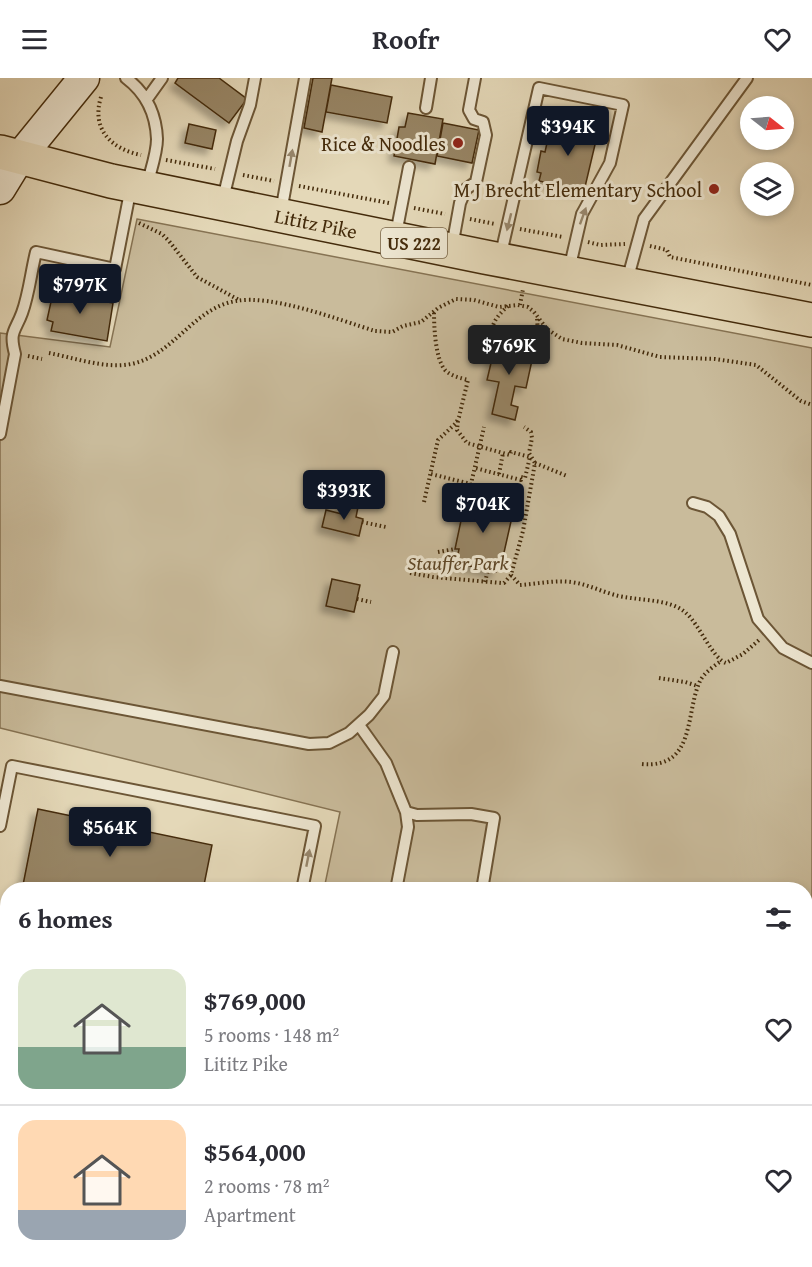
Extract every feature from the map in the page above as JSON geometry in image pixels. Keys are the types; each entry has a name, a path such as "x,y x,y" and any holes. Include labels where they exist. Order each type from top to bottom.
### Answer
{"highway":[{"name":"Lititz Pike","path":"9,155 144,177 222,203 500,260 812,320"}],"main road":[{"path":"0,189 9,155 93,87"}],"lane":[{"path":"0,434 15,354 12,342 15,327 22,315 36,252 115,268 157,141 147,99 126,78"},
{"path":"147,99 162,78"},
{"path":"222,203 237,141 250,105 255,78"},
{"path":"280,215 305,78"},
{"path":"426,108 431,78"},
{"path":"452,250 460,204 466,189 476,182 486,135 483,122 474,119 469,110 475,78"},
{"path":"626,284 644,219 747,78"},
{"path":"500,260 539,88 623,105 610,163 582,214 569,273"},
{"path":"396,239 409,167"},
{"path":"693,503 707,507 719,516 730,534 758,619 783,648 812,663"},
{"path":"0,686 309,744 329,743 349,733 369,715 384,696 393,652"},
{"path":"358,725 386,763 406,812 408,827 398,882"},
{"path":"0,826 12,766 315,826 304,882"},
{"path":"406,812 417,815 471,814 494,818 483,882"}],"path":[{"path":"93,87 99,104 100,122 108,139 121,150 144,177 229,172 600,245 637,243 667,250 670,257 812,285"},
{"path":"140,223 162,234 197,277 240,300"},
{"path":"49,353 115,365 133,364 164,348 201,315 229,302 240,300 259,300 283,305 381,332 392,332 403,326 421,322 434,310 464,298 495,306 518,305 528,308 547,329 561,339 617,345 660,357 715,359 756,364 776,378 792,394 812,405"},
{"path":"492,338 491,330 494,322 509,306"},
{"path":"434,310 437,344 443,367 451,374 468,380 458,430 466,443 510,455 511,452 530,457 535,463 567,476"},
{"path":"474,344 492,338 503,344 531,348 538,334 537,317"},
{"path":"424,502 438,440 456,423 459,417"},
{"path":"431,474 471,484 484,427"},
{"path":"475,468 520,480 521,477 525,478 530,457 531,432 524,427"},
{"path":"499,474 503,453"},
{"path":"410,573 504,583 511,575 523,531 535,463"},
{"path":"362,522 386,527"},
{"path":"438,552 455,549"},
{"path":"485,582 488,570"},
{"path":"511,575 520,585 568,582 590,586 615,595 682,609 696,623 721,661 729,663 769,632"},
{"path":"357,599 370,602"},
{"path":"642,764 652,765 664,762 680,749 686,737 698,686 703,676 721,661"},
{"path":"659,678 698,686"}],"green space":[{"name":"Stauffer Park","path":"137,219 812,348 812,882 325,882 340,812 0,728 0,333 110,347"}],"building":[{"path":"178,78 219,78 247,99 229,123 175,83"},
{"path":"313,78 332,78 322,132 304,128"},
{"path":"331,85 392,97 387,123 326,112"},
{"path":"408,113 443,119 435,164 394,156 399,127 405,127"},
{"path":"556,122 598,132 584,191 539,181 541,173 537,172 541,151 545,152 547,143 551,143"},
{"name":"Rice & Noodles","path":"443,123 479,130 472,163 437,156"},
{"path":"189,124 216,130 212,149 185,143"},
{"path":"54,288 88,293 86,298 113,303 107,341 51,331 53,322 47,320"},
{"path":"496,342 534,351 526,388 515,386 511,405 518,407 515,420 492,414 499,382 487,380"},
{"path":"466,497 514,508 503,557 500,557 496,572 456,563 459,549 455,549"},
{"path":"345,503 358,507 356,517 363,519 359,536 322,527 326,510 342,514"},
{"path":"332,579 360,585 354,612 326,606"},
{"path":"38,809 212,845 205,882 24,882"}],"place":[{"name":"Rice & Noodles","path":"458,143"},
{"name":"M J Brecht Elementary School","path":"714,189"}]}
